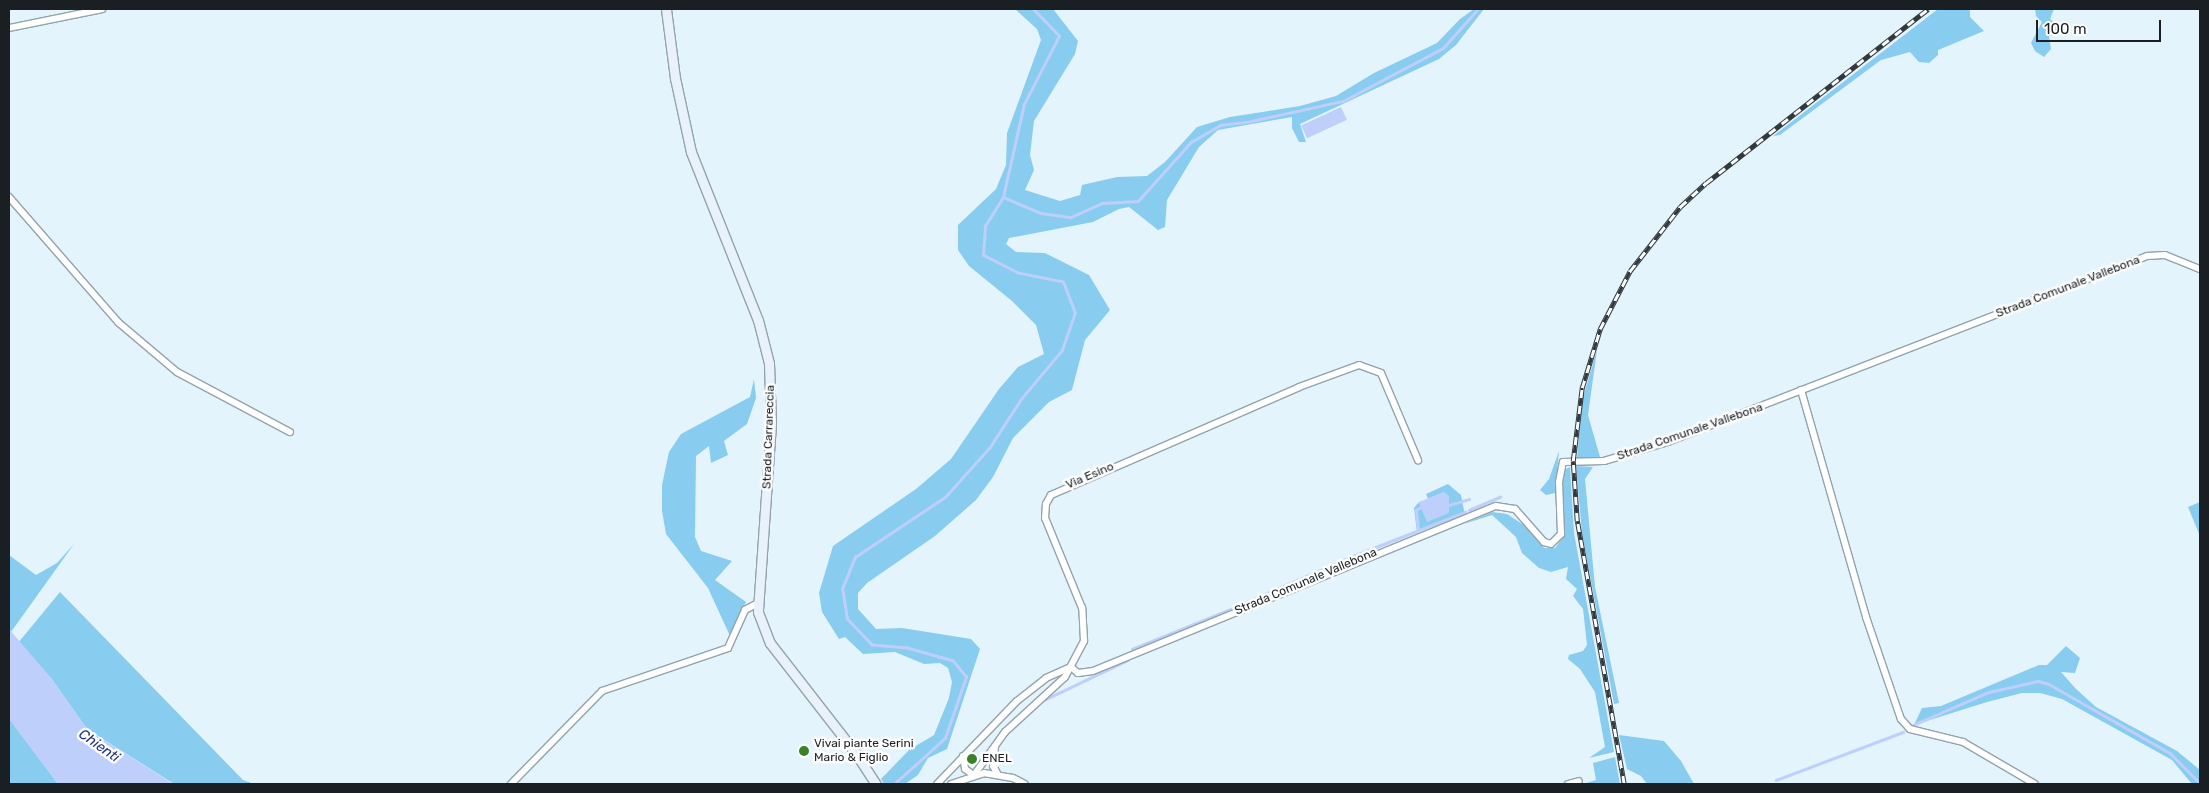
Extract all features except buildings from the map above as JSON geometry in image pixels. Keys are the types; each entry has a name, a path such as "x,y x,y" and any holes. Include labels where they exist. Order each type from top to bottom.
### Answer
{"main road":[{"name":"Strada Carrareccia","path":"666,9 675,78 691,152 758,320 769,363 772,424 758,603 761,623 770,643 831,719 876,784"}],"street":[{"path":"9,28 102,9"},
{"path":"9,197 119,323 177,372 290,432"},
{"name":"Strada Comunale Vallebona","path":"1071,668 1078,673 1093,671 1496,506 1515,509 1544,542 1551,544 1561,534 1559,482 1563,462 1594,462 1624,457 2147,256 2165,255 2200,269"},
{"name":"Via Esino","path":"974,775 996,744 1021,716 1060,682 1071,668 1084,641 1085,621 1045,518 1048,498 1056,491 1299,388 1359,365 1381,373 1418,460"},
{"path":"1801,390 1866,617 1901,719 1910,728 1963,742 2035,784"},
{"path":"511,784 602,691 728,648 746,610 758,603"},
{"path":"937,784 1017,701 1046,678 1071,668"},
{"path":"996,744 992,761 997,774"},
{"path":"963,756 964,769 974,775"},
{"path":"951,784 974,775 997,774 1026,784"},
{"path":"1568,784 1580,781"}],"shaded area":[{"path":"1015,9 1053,9 1078,41 1075,54 1034,121 1030,155 1034,170 1025,190 1060,201 1080,195 1082,185 1117,177 1147,176 1165,162 1197,127 1230,117 1300,106 1336,96 1374,73 1437,43 1460,19 1474,9 1484,9 1456,45 1439,59 1300,124 1306,142 1299,142 1292,128 1292,117 1218,130 1199,147 1167,200 1165,227 1158,230 1129,207 1119,209 1093,222 1009,238 1006,244 1016,252 1045,253 1089,275 1110,310 1085,340 1072,390 1049,402 1013,438 993,477 976,500 935,536 867,583 858,593 858,609 876,629 902,628 971,639 980,649 947,749 928,758 918,775 905,784 884,784 881,779 909,750 934,735 949,698 952,682 948,668 940,663 924,664 895,652 863,654 845,637 839,639 822,612 819,593 833,546 916,489 951,459 999,389 1018,367 1044,354 1036,325 1012,301 969,266 958,250 958,225 996,189 1006,165 1007,133 1041,40 1037,29"},
{"path":"1938,9 1970,9 1970,17 1984,31 1938,50 1938,55 1929,63 1919,62 1910,52 1881,60 1780,135 1773,136"},
{"path":"2035,9 2054,9 2050,19 2057,24 2057,34 2049,36 2051,49 2044,57 2035,51 2031,43 2042,22 2036,16"},
{"path":"1597,350 1588,415 1600,457 1577,458 1582,401"},
{"path":"754,379 756,398 747,424 724,441 728,455 711,463 709,446 696,456 695,537 701,551 732,561 715,580 746,602 730,636 708,588 666,534 662,511 662,485 669,452 681,434 750,397"},
{"path":"1559,451 1555,493 1546,495 1540,490 1549,479"},
{"path":"1576,466 1593,467 1585,479 1595,587 1619,703 1614,704 1582,533"},
{"path":"1570,467 1574,533 1614,752 1589,758 1605,747 1595,692 1580,669 1568,659 1569,655 1583,651 1587,645 1583,609 1573,596 1577,589 1566,579 1568,567 1551,572 1539,568 1522,553 1516,537 1492,515 1464,524 1492,512 1507,514 1530,529 1544,548 1555,548 1564,536 1561,480 1564,470"},
{"path":"1448,484 1461,495 1465,515 1417,532 1414,508 1419,502 1427,521 1444,492 1428,499 1426,494"},
{"path":"2200,502 2200,536 2188,507"},
{"path":"74,544 11,632 9,629 9,555 36,575 57,563"},
{"path":"60,592 243,780 254,784 174,784 87,729 51,678 18,643"},
{"path":"2066,646 2080,658 2075,673 2061,672 2076,689 2096,707 2177,751 2200,770 2200,784 2192,784 2172,760 2062,699 2040,693 2022,693 1914,725 1922,708 1941,706 2039,665 2047,665"},
{"path":"9,718 58,784 9,784"},
{"path":"1619,735 1664,741 1681,761 1694,784 1647,784 1641,776 1627,769"},
{"path":"1615,757 1620,784 1583,784 1596,780 1593,763"}],"water":[{"path":"1341,107 1347,120 1307,138 1301,126"},
{"path":"1444,492 1449,496 1449,513 1427,522 1419,502"},
{"name":"Chienti","path":"9,629 51,678 87,729 173,784 58,784 9,719"}],"waterway":[{"path":"1003,197 1024,104 1059,36 1033,9"},
{"path":"894,784 945,738 966,677 953,661 907,648 872,645 847,619 842,589 855,557 945,497 990,447 1021,399 1062,350 1075,313 1063,282 1018,273 983,255 985,226 1003,197 1041,213 1071,217 1102,203 1138,201 1191,142 1220,125 1251,121 1343,101 1443,48 1478,9"},
{"path":"1469,510 1500,497"},
{"path":"1446,506 1469,499"},
{"path":"1418,530 1416,510 1423,506"},
{"path":"1242,604 1348,558 1465,512"},
{"path":"1132,649 1233,608"},
{"path":"1044,700 1128,660"},
{"path":"1911,726 1989,692 2038,681 2049,684 2170,753 2200,783"},
{"path":"1776,780 1903,732"}],"railway":[{"path":"1624,784 1577,521 1573,461 1582,388 1600,329 1630,271 1680,207 1706,183 1928,9"}],"place":[{"name":"Vivai piante Serini Mario & Figlio","path":"804,751"},
{"name":"ENEL","path":"972,759"}]}
